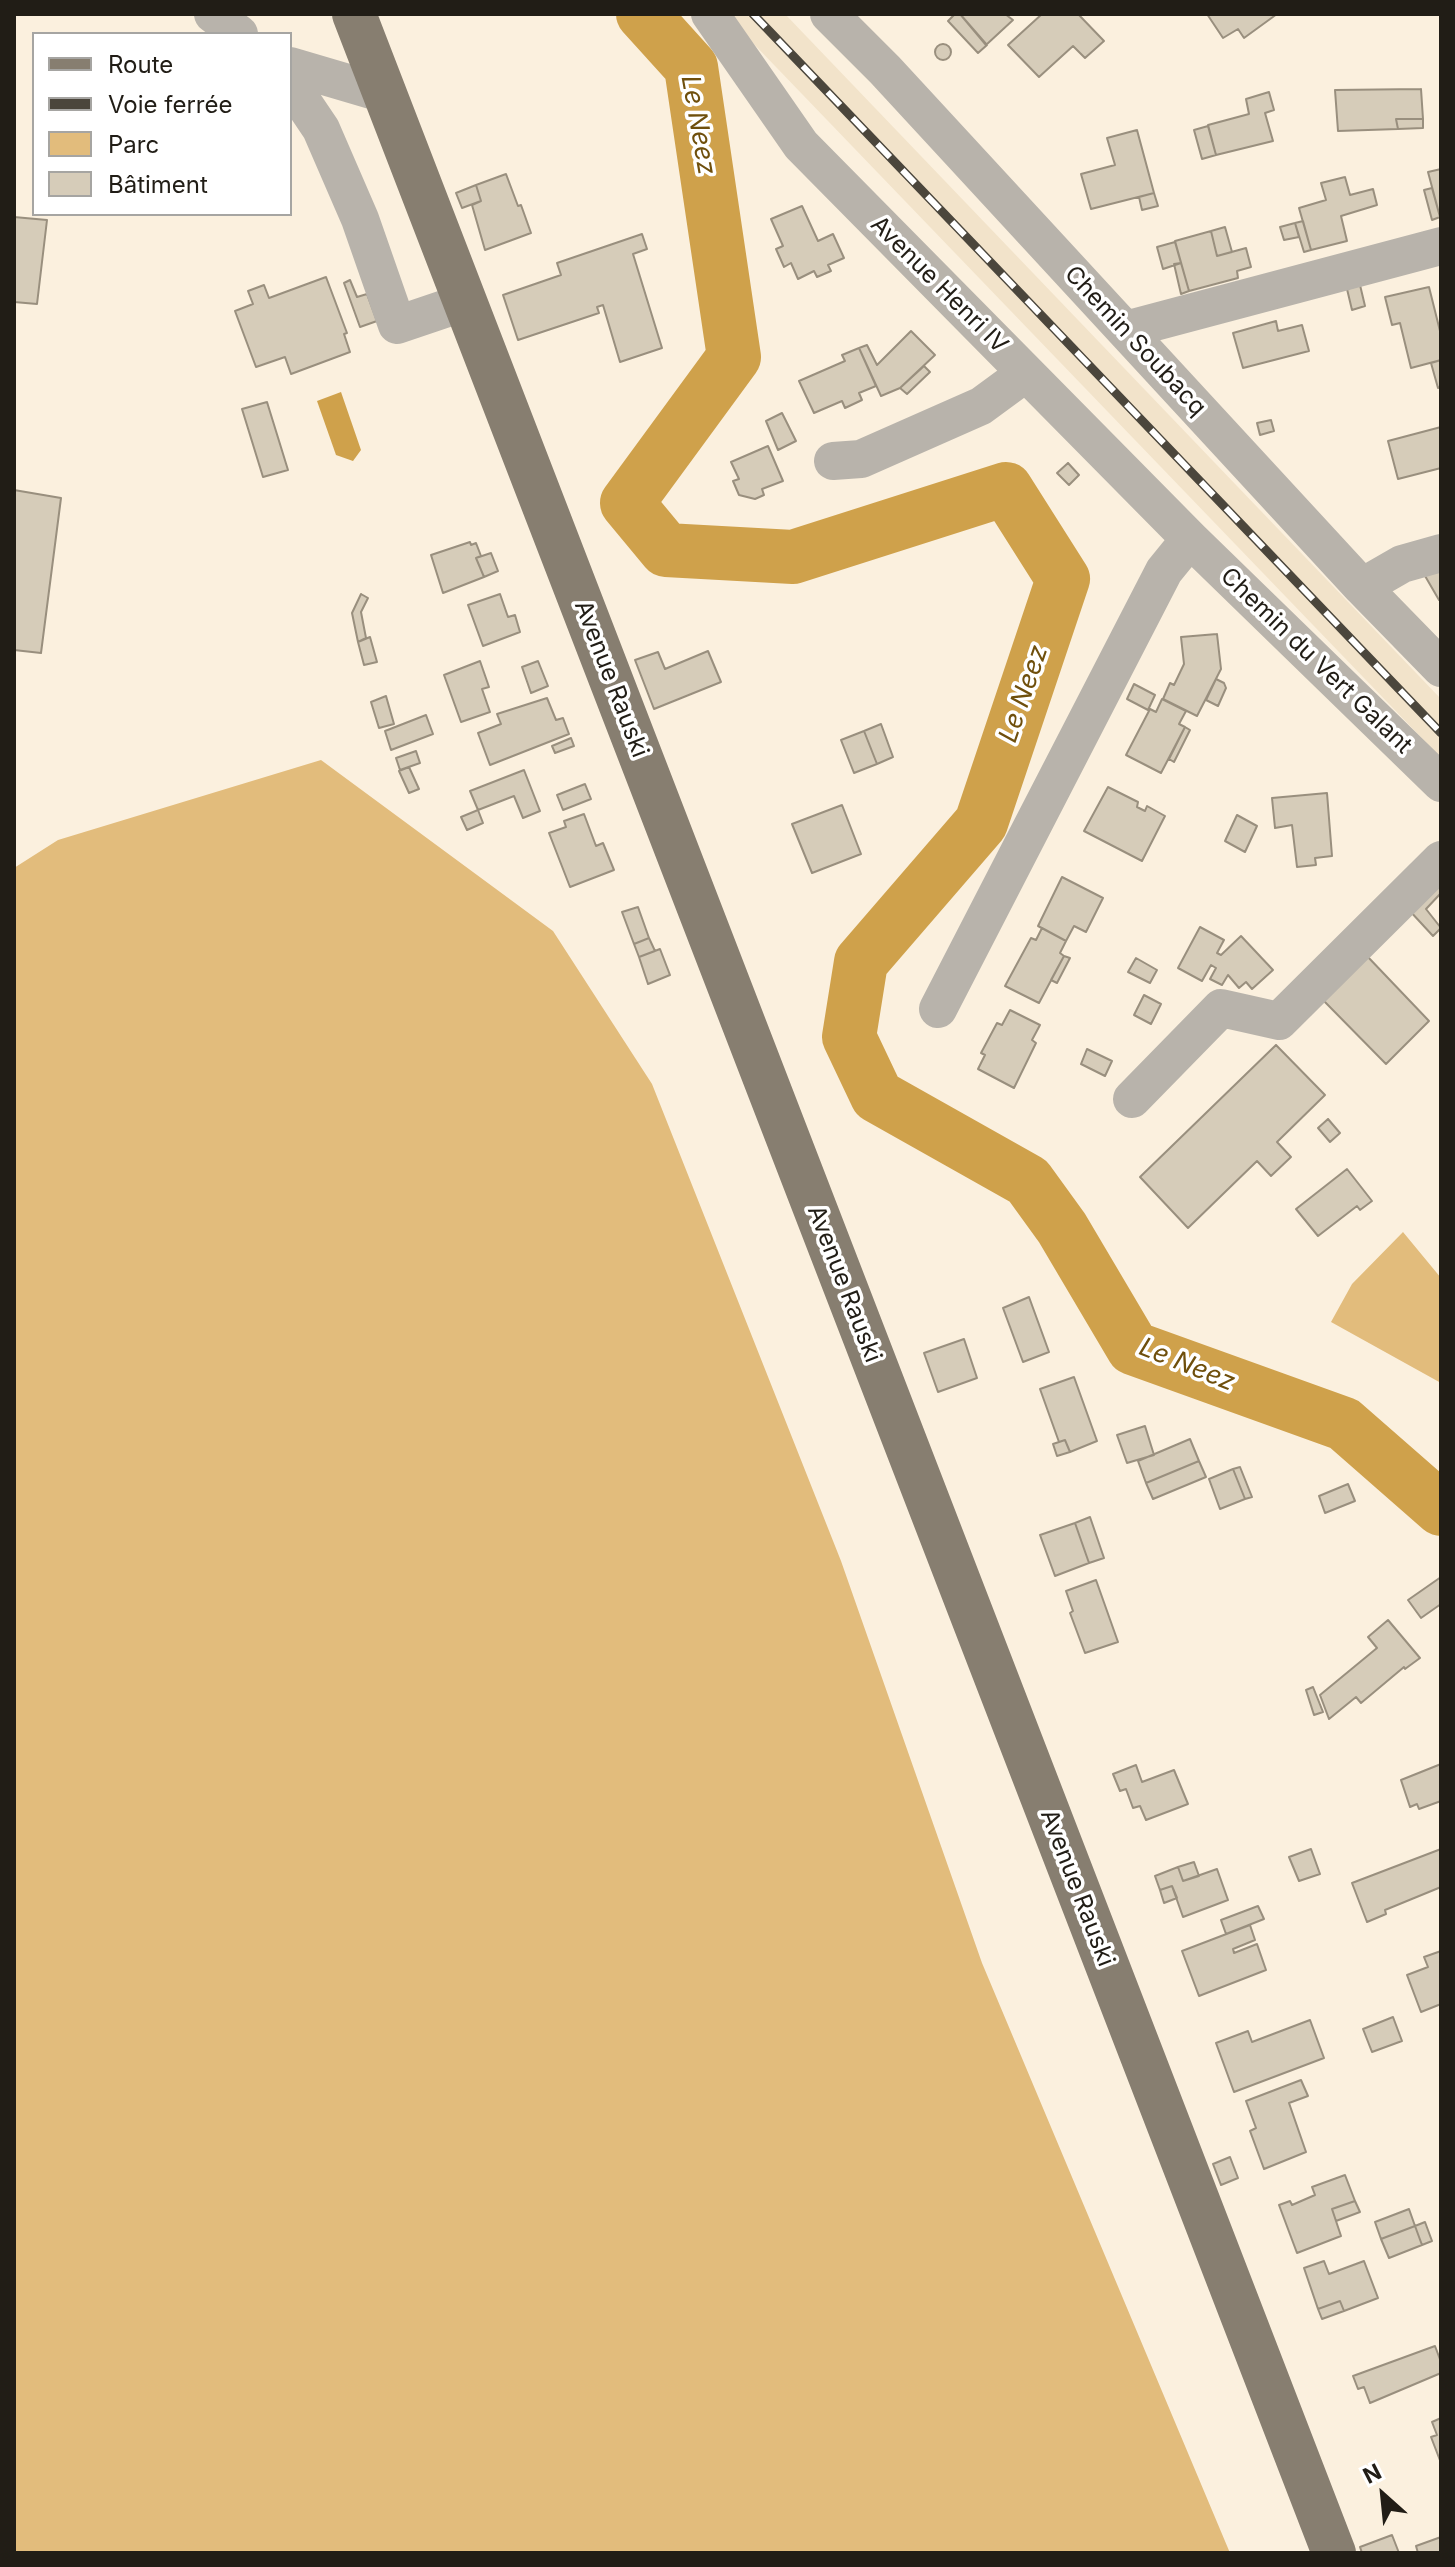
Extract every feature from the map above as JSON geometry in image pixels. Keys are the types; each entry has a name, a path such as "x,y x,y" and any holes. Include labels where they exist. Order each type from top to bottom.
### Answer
{"main road":[{"name":"Avenue Rauski","path":"358,25 1334,2553"}],"street":[{"path":"213,14 236,32"},
{"name":"Avenue Henri IV","path":"710,14 801,145 1190,539"},
{"name":"Chemin Soubacq","path":"829,14 885,70 1362,587 1441,668"},
{"path":"292,67 385,94"},
{"path":"292,86 321,129 360,219 397,325 465,302"},
{"path":"1125,330 1441,246"},
{"path":"833,461 861,459 981,406 1026,373"},
{"path":"938,1009 1164,571 1190,539"},
{"name":"Chemin du Vert Galant","path":"1190,539 1441,783"},
{"path":"1362,587 1402,564 1441,553"},
{"path":"1132,1099 1221,1008 1279,1021 1441,860"}],"shaded area":[{"path":"725,14 785,14 1441,699 1441,758"},
{"path":"341,392 361,450 353,461 336,455 317,401"}],"green space":[{"path":"321,760 553,931 652,1084 841,1561 982,1963 1230,2553 14,2553 14,868 58,840"},
{"path":"1403,1232 1441,1278 1441,1383 1331,1322 1352,1284"}],"building":[{"path":"955,14 960,14 987,45 978,53 948,21"},
{"path":"960,14 1005,14 1013,20 986,45"},
{"path":"1042,14 1078,14 1104,41 1085,58 1073,46 1039,77 1008,45"},
{"path":"1207,14 1277,14 1244,38 1238,29 1223,38"},
{"path":"943,44 951,52 943,60 935,52"},
{"path":"1421,89 1423,119 1396,119 1398,129 1338,131 1335,90"},
{"path":"1269,92 1274,110 1265,113 1273,141 1216,155 1208,125 1249,114 1246,99"},
{"path":"1396,119 1423,119 1423,128 1398,129"},
{"path":"1208,126 1216,155 1202,159 1194,130"},
{"path":"1137,130 1154,193 1091,209 1081,174 1115,165 1107,138"},
{"path":"1441,169 1441,217 1440,217 1428,172"},
{"path":"506,174 531,233 485,250 472,205 481,201 476,185"},
{"path":"1345,177 1350,195 1373,189 1377,205 1341,216 1347,241 1311,250 1299,208 1326,200 1321,183"},
{"path":"476,185 481,201 462,208 456,193"},
{"path":"1432,188 1440,217 1432,220 1424,190"},
{"path":"1154,193 1158,206 1142,210 1139,197"},
{"path":"802,206 818,241 833,234 844,258 828,265 831,271 817,277 814,271 798,279 791,263 784,267 776,249 783,246 771,219"},
{"path":"14,217 47,220 37,304 14,302"},
{"path":"1303,221 1311,250 1304,252 1295,223"},
{"path":"1295,223 1299,237 1284,240 1280,227"},
{"path":"1225,227 1232,252 1217,256 1211,231"},
{"path":"1211,231 1217,256 1246,248 1251,267 1237,271 1238,278 1189,291 1175,241"},
{"path":"642,234 647,249 633,254 662,348 620,362 603,305 597,307 599,313 518,340 503,295 561,275 557,263"},
{"path":"1175,242 1181,263 1163,269 1157,247"},
{"path":"1181,263 1189,291 1181,294 1174,264"},
{"path":"326,277 347,333 344,334 350,352 291,374 285,357 256,367 235,311 253,304 248,291 264,285 269,298"},
{"path":"350,280 357,297 367,294 377,321 360,327 344,283"},
{"path":"1360,285 1365,306 1352,310 1347,289"},
{"path":"1429,287 1441,335 1441,360 1411,368 1400,323 1392,325 1385,297"},
{"path":"1276,321 1278,331 1302,325 1309,351 1243,368 1233,333"},
{"path":"911,331 935,355 900,388 881,396 859,348 867,345 877,365"},
{"path":"859,348 876,386 859,393 862,400 845,408 842,401 814,413 799,381 845,361 842,355"},
{"path":"1441,360 1441,387 1438,388 1431,363"},
{"path":"924,366 930,372 907,394 900,388"},
{"path":"267,402 288,470 263,477 242,409"},
{"path":"782,413 796,441 778,450 766,421"},
{"path":"1271,420 1274,431 1260,435 1257,423"},
{"path":"1441,427 1441,468 1398,479 1388,441"},
{"path":"768,446 783,481 762,489 764,495 755,499 739,495 733,481 739,479 731,462"},
{"path":"1068,463 1079,475 1069,485 1057,473"},
{"path":"14,490 61,498 41,653 14,650"},
{"path":"470,542 471,545 476,543 481,556 476,558 484,577 443,593 431,555"},
{"path":"491,553 498,571 484,577 476,558"},
{"path":"1441,558 1441,598 1439,600 1421,569"},
{"path":"361,594 368,598 361,612 366,638 358,642 352,613"},
{"path":"500,594 508,617 515,615 520,632 483,646 468,605"},
{"path":"1217,634 1221,669 1197,716 1163,699 1184,664 1181,637"},
{"path":"370,637 377,662 364,665 358,642"},
{"path":"708,651 721,682 654,709 635,660 658,652 665,669"},
{"path":"480,661 489,687 482,689 490,712 461,722 444,675"},
{"path":"538,661 548,686 531,693 522,667"},
{"path":"1216,679 1226,688 1218,706 1206,700"},
{"path":"1134,684 1155,695 1148,710 1127,699"},
{"path":"386,696 394,724 379,728 371,702"},
{"path":"547,698 556,720 563,718 569,734 490,765 478,733 501,724 497,714"},
{"path":"1162,699 1186,711 1179,724 1185,727 1161,773 1126,755 1150,709 1156,712"},
{"path":"426,715 433,734 391,750 385,731"},
{"path":"881,724 893,757 877,764 864,731"},
{"path":"1185,727 1190,730 1174,762 1169,759"},
{"path":"864,731 877,764 854,773 841,740"},
{"path":"571,738 574,746 555,753 552,746"},
{"path":"416,751 420,763 400,770 396,758"},
{"path":"409,767 419,789 409,793 399,771"},
{"path":"524,770 540,811 523,818 514,796 478,810 470,791"},
{"path":"585,784 591,799 563,810 557,795"},
{"path":"1108,787 1138,802 1137,807 1145,811 1147,806 1165,816 1142,861 1084,831"},
{"path":"1327,793 1332,856 1315,858 1316,865 1297,867 1292,825 1275,828 1272,798"},
{"path":"842,805 861,854 812,873 792,824"},
{"path":"478,810 483,823 467,830 461,817"},
{"path":"584,814 596,846 603,843 614,870 570,887 549,833 566,827 564,821"},
{"path":"1237,815 1257,826 1245,852 1225,841"},
{"path":"1062,877 1103,898 1086,932 1074,926 1066,941 1038,926"},
{"path":"1435,883 1441,893 1426,909 1441,928 1433,936 1409,910"},
{"path":"638,907 649,938 634,944 622,912"},
{"path":"1200,927 1224,940 1217,953 1221,955 1241,936 1273,970 1252,989 1246,982 1239,988 1228,975 1222,985 1210,979 1216,968 1211,965 1202,981 1178,968"},
{"path":"1042,928 1066,941 1060,953 1064,956 1039,1003 1005,986 1031,938 1036,940"},
{"path":"649,938 655,951 639,957 634,944"},
{"path":"660,949 670,975 648,984 639,957"},
{"path":"1064,956 1070,958 1057,983 1051,980"},
{"path":"1367,956 1429,1021 1386,1064 1323,1000"},
{"path":"1136,958 1157,970 1150,983 1128,972"},
{"path":"1144,995 1161,1004 1151,1024 1134,1015"},
{"path":"1010,1010 1040,1025 1032,1040 1036,1043 1014,1088 978,1069 985,1055 981,1053 997,1023 1002,1025"},
{"path":"1276,1045 1325,1095 1277,1142 1291,1157 1271,1176 1257,1161 1188,1228 1140,1177"},
{"path":"1087,1049 1112,1061 1105,1076 1081,1064"},
{"path":"1328,1119 1340,1133 1330,1142 1318,1128"},
{"path":"1347,1169 1372,1201 1360,1210 1357,1206 1318,1236 1296,1209"},
{"path":"1029,1297 1049,1352 1023,1362 1003,1308"},
{"path":"964,1339 977,1378 938,1392 924,1353"},
{"path":"1074,1377 1097,1441 1070,1452 1065,1440 1059,1442 1040,1389"},
{"path":"1145,1426 1154,1455 1127,1463 1117,1435"},
{"path":"1190,1439 1199,1461 1146,1483 1138,1461"},
{"path":"1065,1440 1070,1452 1057,1456 1053,1444"},
{"path":"1199,1461 1206,1477 1153,1499 1146,1483"},
{"path":"1240,1467 1252,1497 1245,1499 1233,1469"},
{"path":"1233,1469 1245,1499 1220,1509 1209,1479"},
{"path":"1348,1484 1355,1501 1325,1513 1319,1496"},
{"path":"1090,1517 1104,1558 1089,1563 1075,1523"},
{"path":"1075,1523 1089,1563 1055,1576 1040,1535"},
{"path":"1441,1577 1441,1604 1421,1618 1408,1600"},
{"path":"1096,1580 1118,1642 1085,1653 1070,1613 1073,1611 1066,1591"},
{"path":"1388,1620 1420,1658 1404,1667 1361,1703 1356,1697 1329,1719 1320,1695 1377,1648 1368,1637"},
{"path":"1313,1687 1323,1712 1314,1715 1306,1690"},
{"path":"1441,1764 1441,1801 1419,1809 1417,1804 1410,1807 1401,1780"},
{"path":"1136,1765 1142,1782 1174,1770 1188,1804 1146,1820 1140,1806 1133,1808 1126,1789 1120,1791 1113,1774"},
{"path":"1311,1849 1320,1874 1299,1881 1289,1857"},
{"path":"1441,1849 1441,1887 1385,1910 1386,1914 1367,1922 1352,1883"},
{"path":"1194,1862 1199,1876 1183,1881 1178,1867"},
{"path":"1178,1867 1183,1881 1217,1869 1228,1900 1183,1917 1172,1886 1160,1890 1155,1876"},
{"path":"1172,1886 1177,1898 1164,1903 1160,1890"},
{"path":"1258,1906 1264,1919 1226,1934 1221,1920"},
{"path":"1250,1925 1255,1940 1233,1949 1234,1953 1257,1944 1266,1970 1199,1996 1182,1951"},
{"path":"1441,1951 1441,2004 1421,2012 1407,1975 1428,1967 1424,1957"},
{"path":"1393,2017 1402,2041 1372,2052 1363,2029"},
{"path":"1310,2020 1324,2058 1234,2092 1216,2043 1248,2031 1252,2042"},
{"path":"1301,2080 1308,2096 1289,2103 1306,2152 1264,2169 1250,2131 1256,2128 1246,2101"},
{"path":"1230,2157 1238,2178 1221,2185 1213,2164"},
{"path":"1345,2175 1355,2201 1332,2209 1341,2236 1297,2253 1279,2205 1290,2201 1292,2205 1315,2195 1312,2187"},
{"path":"1355,2201 1360,2212 1336,2221 1332,2209"},
{"path":"1409,2209 1415,2226 1381,2239 1375,2222"},
{"path":"1425,2222 1432,2241 1422,2245 1415,2226"},
{"path":"1415,2226 1422,2245 1389,2258 1381,2239"},
{"path":"1324,2261 1329,2274 1364,2261 1378,2298 1344,2311 1340,2301 1318,2309 1304,2268"},
{"path":"1340,2301 1344,2311 1322,2319 1318,2309"},
{"path":"1435,2346 1441,2373 1370,2403 1364,2387 1358,2389 1353,2376"},
{"path":"1441,2418 1441,2463 1431,2437 1437,2435 1432,2422"},
{"path":"1392,2535 1399,2553 1362,2553 1360,2547"},
{"path":"1441,2537 1441,2553 1418,2553 1416,2546"}],"waterway":[{"name":"Le Neez","path":"643,14 691,67 734,357 627,503 666,550 793,557 1006,489 1063,579 981,823 861,962 849,1037 877,1096 1028,1181 1062,1228 1133,1348 1344,1424 1441,1509"}],"railway":[{"path":"753,14 1441,733"}]}
